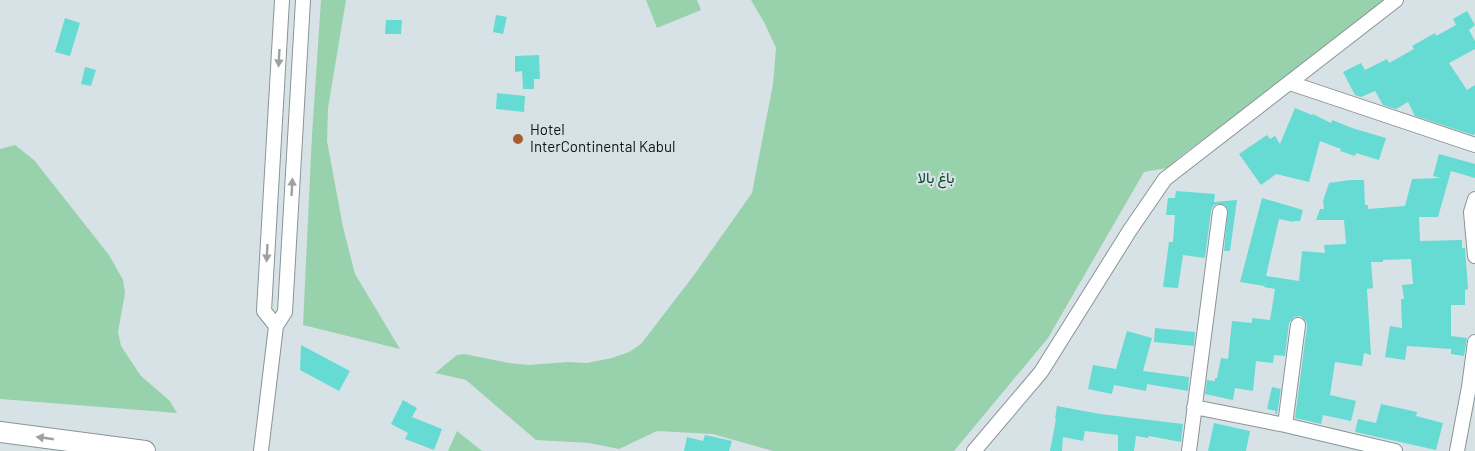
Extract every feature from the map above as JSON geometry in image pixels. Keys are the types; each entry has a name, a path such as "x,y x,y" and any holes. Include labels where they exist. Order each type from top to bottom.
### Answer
{"street":[{"path":"276,326 264,311 282,0"},
{"path":"261,451 276,326 285,312 303,0"},
{"path":"974,451 1041,372 1166,179 1396,0"},
{"path":"1290,83 1475,145"},
{"path":"1475,199 1471,212 1475,256"},
{"path":"1189,451 1220,212"},
{"path":"1285,426 1298,325"},
{"path":"1457,451 1475,342"},
{"path":"1194,407 1395,451"},
{"path":"0,432 145,451"}],"green space":[{"path":"321,0 346,0 328,108 327,141 343,227 355,274 400,349 303,325"},
{"path":"646,0 697,0 701,10 657,28"},
{"name":"باغ بالا","path":"751,0 1394,0 1249,105 1167,168 1144,172 1048,338 954,451 773,451 713,434 657,431 619,449 589,443 536,440 466,380 435,373 457,355 464,354 528,365 587,363 612,358 629,352 641,344 694,275 752,193 773,84 776,48"},
{"path":"15,145 34,160 109,255 123,280 125,293 118,332 121,346 141,376 170,401 177,413 0,399 0,149"},
{"path":"457,431 482,451 448,451"}],"building":[{"path":"1467,11 1475,25 1469,30 1475,41 1475,49 1449,63 1467,90 1475,85 1475,134 1415,116 1408,102 1396,109 1383,105 1375,91 1361,97 1355,95 1343,72 1361,63 1365,70 1387,59 1389,63 1414,49 1412,46 1435,33 1436,36 1456,25 1453,19"},
{"path":"496,15 507,17 503,34 493,32"},
{"path":"65,18 80,23 70,56 55,52"},
{"path":"386,20 402,20 401,34 385,34"},
{"path":"539,55 540,79 534,79 534,89 523,89 522,71 515,72 515,56"},
{"path":"85,67 96,70 91,86 81,84"},
{"path":"497,93 525,96 524,112 496,109"},
{"path":"1295,108 1331,123 1332,120 1386,138 1379,160 1356,153 1355,156 1320,141 1309,182 1276,174 1261,185 1239,154 1267,135 1270,139 1275,136 1280,144"},
{"path":"1439,154 1475,164 1475,178 1451,171 1438,217 1419,217 1420,241 1462,240 1462,248 1465,248 1468,289 1465,290 1465,305 1451,305 1451,336 1467,338 1464,356 1451,354 1451,349 1407,346 1405,360 1385,357 1390,326 1402,328 1401,299 1404,299 1402,285 1413,284 1411,259 1383,260 1383,262 1371,262 1373,288 1367,289 1371,355 1364,353 1362,366 1335,362 1330,395 1356,401 1351,421 1323,415 1321,424 1295,418 1307,326 1306,321 1300,316 1294,317 1289,323 1285,356 1274,355 1273,363 1256,361 1253,391 1235,388 1233,400 1205,394 1207,380 1215,381 1217,378 1221,358 1228,359 1232,321 1252,323 1252,318 1270,320 1275,289 1264,287 1266,280 1264,286 1240,282 1262,198 1303,210 1300,221 1279,219 1266,276 1299,281 1302,251 1325,253 1324,245 1346,244 1344,220 1316,220 1320,209 1324,209 1323,201 1329,183 1364,180 1365,205 1368,205 1368,209 1405,206 1412,179 1441,178 1433,176"},
{"path":"1176,191 1215,194 1214,202 1237,200 1230,251 1224,251 1228,209 1225,205 1217,204 1211,211 1205,258 1183,255 1178,288 1163,287 1169,242 1173,242 1175,215 1166,215 1168,198 1175,198"},
{"path":"1155,328 1195,332 1194,346 1154,342"},
{"path":"1127,331 1152,338 1143,371 1189,377 1188,391 1147,384 1146,391 1114,385 1112,394 1088,389 1093,365 1116,369"},
{"path":"301,345 350,371 339,391 300,370"},
{"path":"1272,387 1281,389 1277,414 1275,414 1276,411 1267,409"},
{"path":"403,400 417,408 412,417 442,429 434,450 405,439 408,433 391,424"},
{"path":"1381,404 1417,412 1416,416 1443,423 1436,450 1355,432 1358,419 1376,423"},
{"path":"1057,406 1100,414 1183,424 1181,442 1136,436 1134,451 1118,451 1118,435 1085,431 1083,441 1063,437 1062,451 1050,451"},
{"path":"1214,423 1250,431 1246,451 1208,451"},
{"path":"705,435 732,441 729,451 684,451 687,437 703,441"}],"place":[{"name":"Hotel InterContinental Kabul","path":"518,139"}]}
